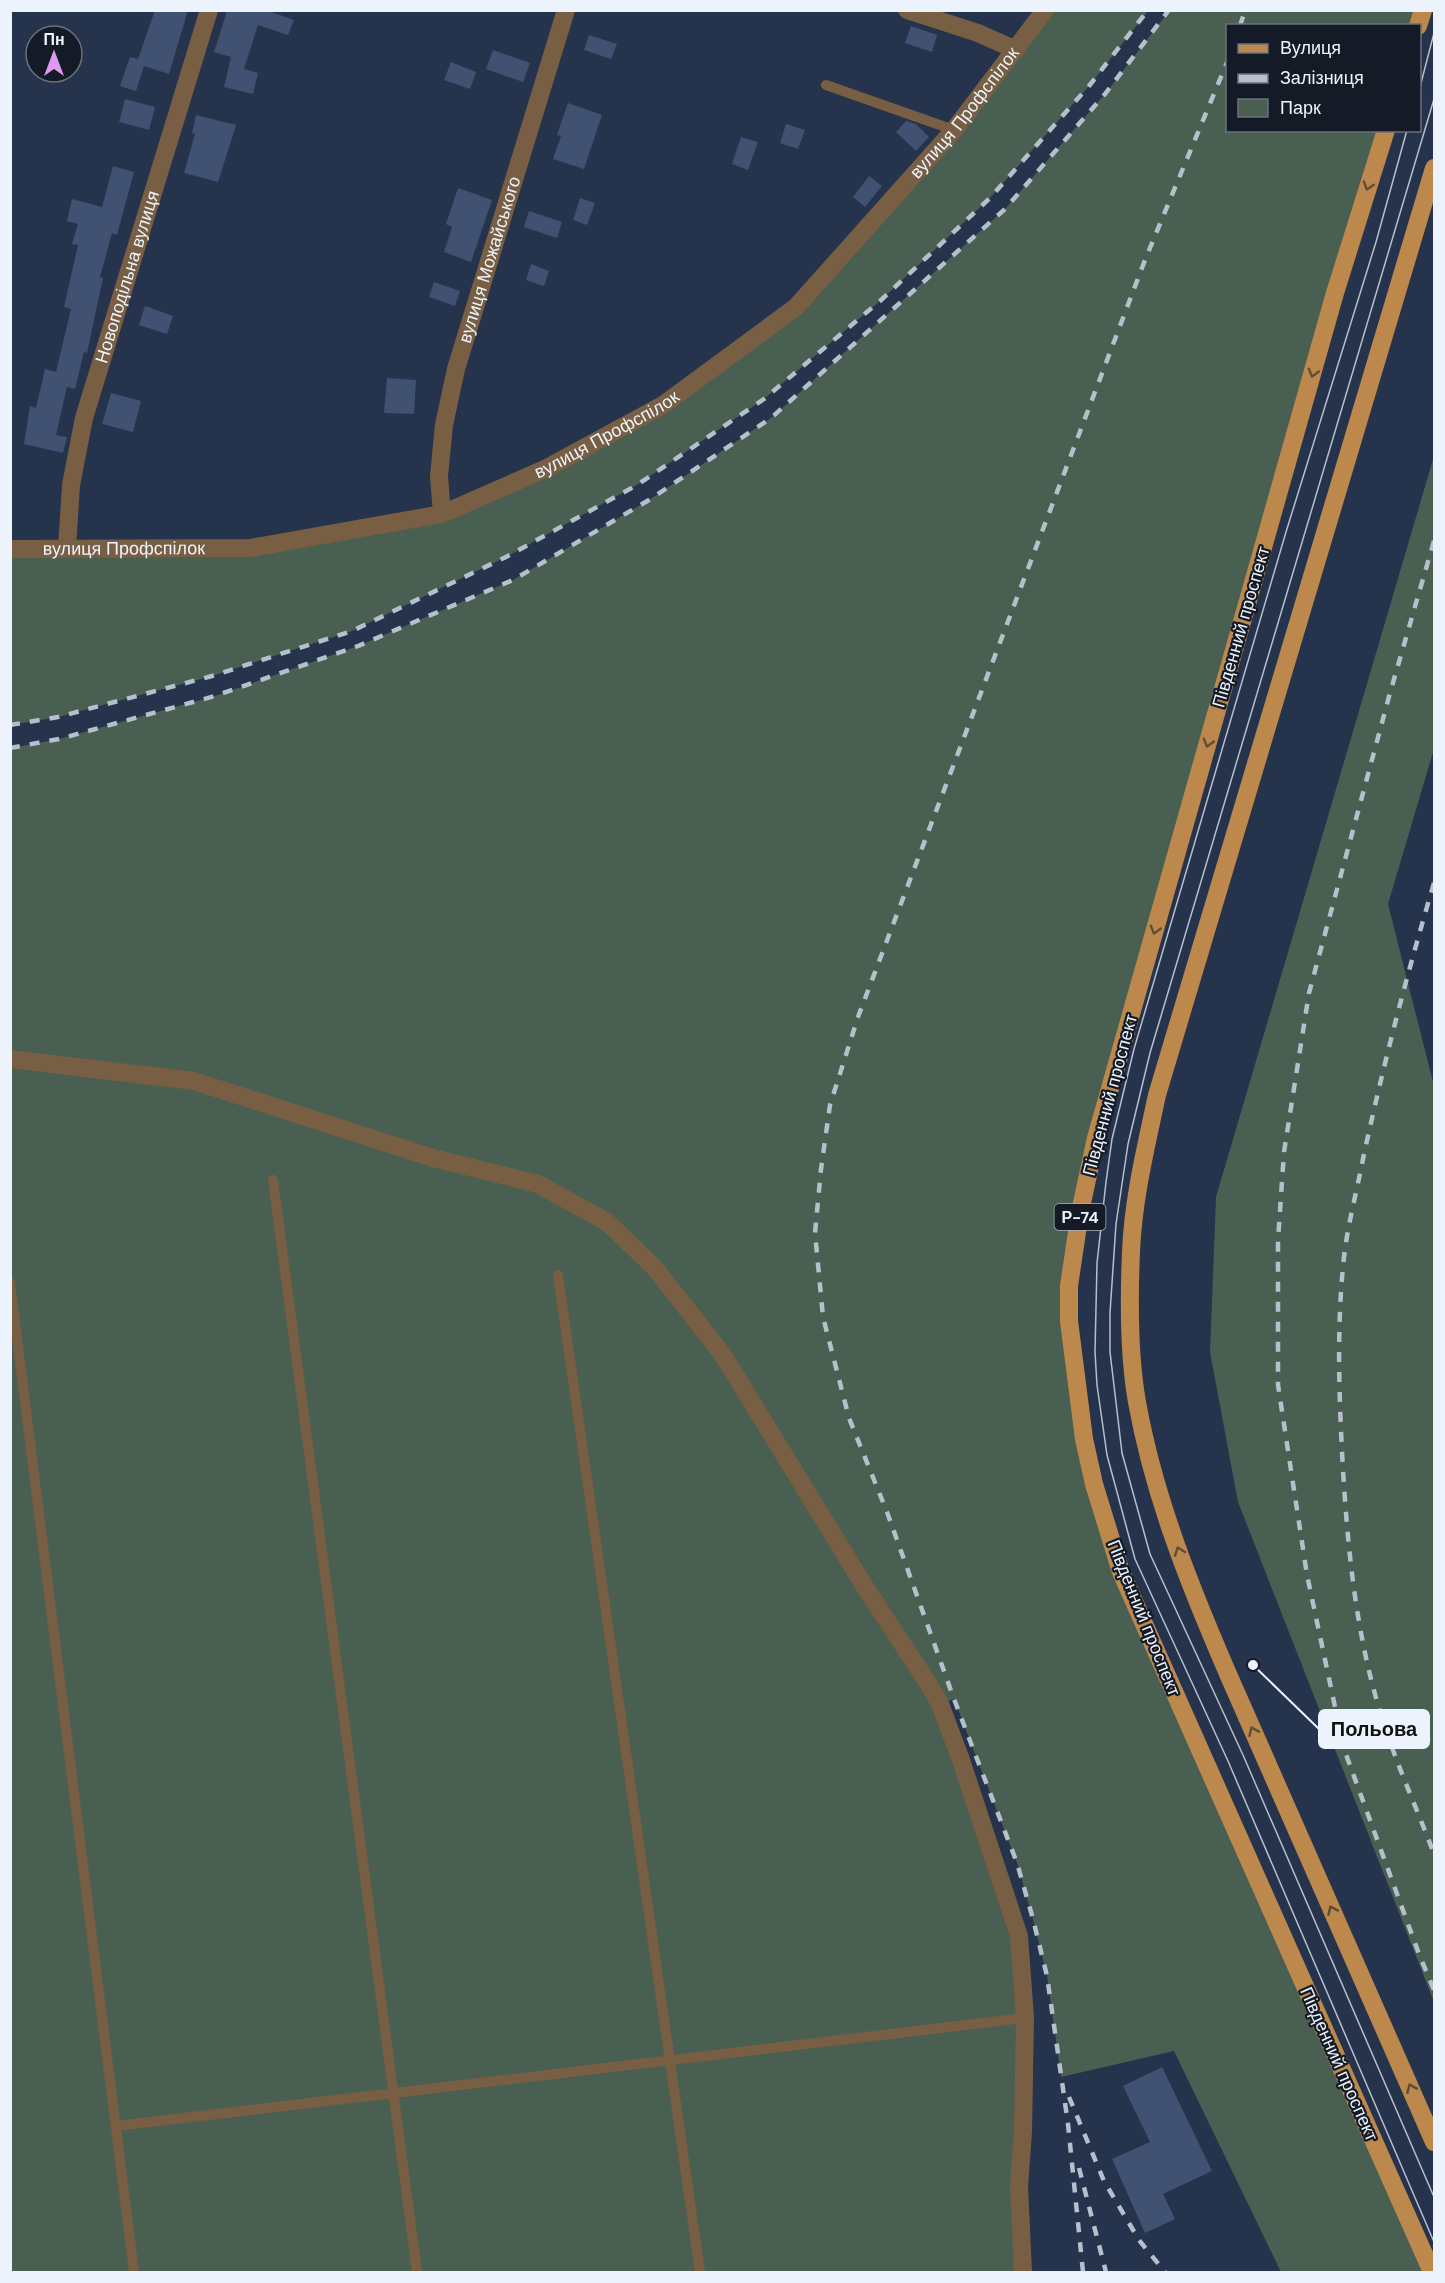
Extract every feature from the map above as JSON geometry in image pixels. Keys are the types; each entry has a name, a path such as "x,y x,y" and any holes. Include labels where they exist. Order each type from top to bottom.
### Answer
{"main road":[{"name":"Південний проспект","path":"1385,132 1335,293 1096,1138 1069,1287 1069,1321 1084,1439 1094,1484 1121,1572 1432,2272"},
{"path":"1434,168 1157,1095 1136,1199 1131,1263 1131,1345 1137,1400 1160,1498 1195,1596 1434,2142"}],"street":[{"name":"Новоподільна вулиця","path":"67,548 70,485 84,417 209,10"},
{"name":"вулиця Можайського","path":"442,514 439,476 444,425 456,369 566,10"},
{"path":"908,10 978,33 1016,50"},
{"name":"вулиця Профспілок","path":"10,549 250,548 442,514 547,468 663,405 795,307 954,130 1045,10"},
{"path":"10,1059 194,1082 433,1158 538,1184 608,1222 654,1267 723,1355 940,1704 961,1760 1019,1936 1025,2018 1019,2187 1023,2272"}],"lane":[{"path":"826,85 954,130"},
{"path":"273,1180 417,2272"},
{"path":"558,1275 700,2272"},
{"path":"10,1282 134,2272"},
{"path":"116,2126 1025,2018"}],"green space":[{"path":"1045,11 1148,11 1089,86 990,198 880,301 764,399 637,485 506,557 352,631 212,676 58,717 11,725 11,549 250,548 442,514 663,405 796,307"},
{"path":"1169,11 1423,11 1418,24 1226,24 1226,132 1386,132 1096,1138 1069,1286 1075,1382 1121,1572 1432,2272 1281,2272 1174,2051 1061,2077 1047,1976 1033,1919 1017,1863 954,1699 940,1704 1019,1936 1023,2272 11,2272 11,748 59,739 215,696 358,646 513,580 649,500 771,418 1005,209 1105,94"},
{"path":"1434,456 1434,749 1388,904 1434,1086 1434,2002 1238,1502 1210,1352 1216,1197"}],"building":[{"path":"155,10 188,10 169,74 144,66 136,91 120,86 130,57 138,59"},
{"path":"225,10 266,10 294,20 288,35 258,25 244,69 258,73 253,94 224,87 231,57 214,52 226,14"},
{"path":"911,26 937,35 932,52 905,43"},
{"path":"589,35 617,44 611,59 584,50"},
{"path":"493,50 530,63 523,82 486,69"},
{"path":"451,62 476,72 470,89 444,80"},
{"path":"125,99 155,107 149,130 119,122"},
{"path":"568,103 602,115 584,169 553,159 561,136 557,135"},
{"path":"196,115 236,125 218,182 184,173 195,134 192,133"},
{"path":"906,121 916,124 929,137 916,151 896,132"},
{"path":"786,124 805,130 798,149 780,143"},
{"path":"741,137 758,142 748,170 732,164"},
{"path":"113,166 134,172 117,235 112,233 100,277 103,278 87,353 84,352 75,389 67,387 56,435 67,437 63,453 24,444 30,406 36,408 45,369 56,372 71,309 64,307 78,245 72,244 78,224 67,221 72,199 102,207"},
{"path":"869,176 882,186 865,207 853,197"},
{"path":"458,188 492,200 471,262 444,252 452,227 446,224"},
{"path":"580,198 595,203 587,225 573,220"},
{"path":"529,211 562,222 557,238 524,227"},
{"path":"531,264 549,271 544,286 526,280"},
{"path":"434,282 460,291 455,306 429,297"},
{"path":"145,306 173,316 167,334 139,325"},
{"path":"387,378 416,380 414,414 384,413"},
{"path":"111,393 141,401 133,432 102,424"},
{"path":"1162,2067 1212,2171 1163,2194 1175,2219 1145,2233 1112,2159 1150,2142 1123,2086"}],"tram line":[{"path":"1421,83 1434,33"},
{"path":"1434,99 1150,1053 1128,1144 1116,1224 1110,1313 1110,1352 1122,1453 1150,1554 1243,1755 1434,2197"},
{"path":"1406,132 1376,242 1286,532 1134,1049 1112,1139 1106,1182 1097,1263 1095,1352 1097,1385 1107,1455 1135,1559 1228,1761 1434,2242"}],"railway":[{"path":"10,725 58,717 212,676 352,631 506,557 637,485 764,399 880,301 990,198 1089,86 1148,10"},
{"path":"10,748 59,739 215,696 358,646 513,580 649,500 771,418 1005,209 1105,94 1169,10"},
{"path":"1241,24 1245,10"},
{"path":"1083,2272 1068,2124 1047,1976 1033,1919 1017,1863 954,1699 887,1512 849,1418 823,1317 815,1233 830,1105 858,1017 1145,260 1226,65"},
{"path":"1434,541 1390,693 1309,993 1284,1152 1278,1240 1278,1385 1307,1575 1344,1749 1434,1990"},
{"path":"1434,883 1387,1055 1349,1226 1341,1290 1339,1360 1347,1521 1359,1623 1384,1724 1434,1854"},
{"path":"1069,2097 1104,2181 1139,2240 1165,2272"},
{"path":"1079,2168 1106,2272"}],"place":[{"name":"Польова","path":"1253,1665"}]}
